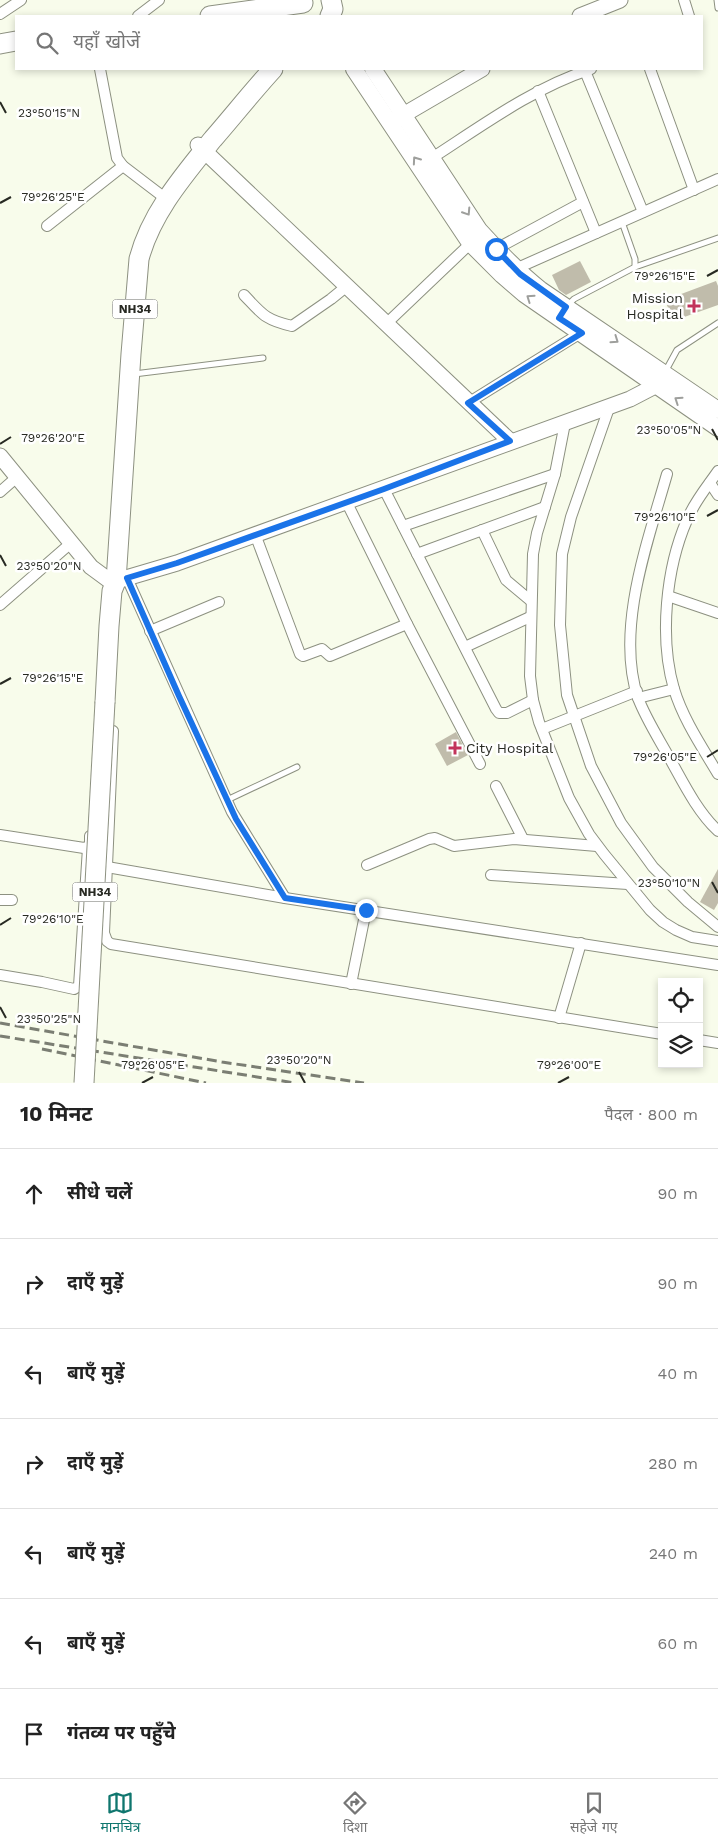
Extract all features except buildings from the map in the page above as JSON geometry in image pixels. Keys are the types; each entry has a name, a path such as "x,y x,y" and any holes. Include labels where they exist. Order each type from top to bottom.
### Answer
{"highway":[{"path":"213,15 238,6 262,4 304,6"},
{"path":"0,44 15,41"},
{"name":"NH34","path":"126,375 139,259 150,229 167,199 201,148 259,70"},
{"name":"NH34","path":"84,1083 106,675 116,583 132,248 136,236 161,195 271,70"}],"main road":[{"path":"355,70 432,158 439,182"},
{"path":"373,70 397,119 439,182 477,238 510,273"},
{"path":"477,238 496,249 524,294 562,312 586,328 659,380 718,428"},
{"path":"659,380 718,410"}],"street":[{"path":"0,14 21,0"},
{"path":"139,15 159,0"},
{"path":"582,15 620,0"},
{"path":"684,0 689,15"},
{"path":"100,70 114,152 123,166 161,195"},
{"path":"397,119 480,70"},
{"path":"432,158 538,91 582,70 643,212"},
{"path":"650,70 694,190"},
{"path":"538,91 596,233"},
{"path":"201,148 510,441"},
{"path":"47,226 123,166"},
{"path":"510,273 718,179"},
{"path":"496,249 583,202"},
{"path":"386,324 477,238"},
{"path":"244,295 264,317 292,326 348,286"},
{"path":"468,403 586,328"},
{"path":"116,583 177,563 384,489 510,441 565,423 610,404 636,396 659,380"},
{"path":"610,404 571,517 562,554 560,625 568,695 591,766 621,823 653,867 688,902 718,927"},
{"path":"565,423 555,474 533,554 530,617 530,676 533,700 542,729 569,798 581,822 597,846 650,910 669,926 692,937 718,941"},
{"path":"0,456 92,568 116,583 150,631 236,819 285,898"},
{"path":"718,471 687,518 668,596 667,646 674,688 683,712 718,774"},
{"path":"403,526 555,474"},
{"path":"667,474 641,564 636,592 630,656 638,694 646,717 689,793 707,820 718,831"},
{"path":"0,492 17,477"},
{"path":"710,483 718,494"},
{"path":"384,489 499,713 507,713 533,700"},
{"path":"346,502 480,764"},
{"path":"417,554 545,507"},
{"path":"482,530 506,580 531,601"},
{"path":"255,534 300,654 303,656 322,649 330,656 407,624"},
{"path":"0,605 72,543"},
{"path":"668,596 718,613"},
{"path":"150,631 219,602"},
{"path":"464,647 530,617"},
{"path":"0,975 77,988 88,848 90,846 97,699 98,692 106,675 113,685 114,696 104,934 107,941 111,944 658,1033"},
{"path":"542,729 638,694 674,688"},
{"path":"496,786 522,839"},
{"path":"0,836 88,848"},
{"path":"367,865 435,838 454,846 522,839 597,846"},
{"path":"107,867 285,898 718,965"},
{"path":"491,875 628,884"},
{"path":"0,900 12,900"},
{"path":"351,984 366,910"},
{"path":"559,1018 581,943"},
{"path":"703,1041 718,1044"}],"lane":[{"path":"717,0 718,8"},
{"path":"622,222 635,259 635,268"},
{"path":"562,312 574,300 635,268 718,238"},
{"path":"659,380 677,350 718,323"},
{"path":"126,375 263,358"},
{"path":"227,800 297,767"}],"railway":[{"path":"0,1023 222,1062 364,1083"},
{"path":"0,1036 295,1083"},
{"path":"42,1049 206,1083"}],"place":[{"name":"Mission Hospital","path":"694,306"},
{"name":"City Hospital","path":"455,748"}],"route":[{"path":"366,910 285,898 236,819 127,578 177,563 384,489 510,441 468,403 582,333 559,318 566,307 520,274 496,249"}]}
